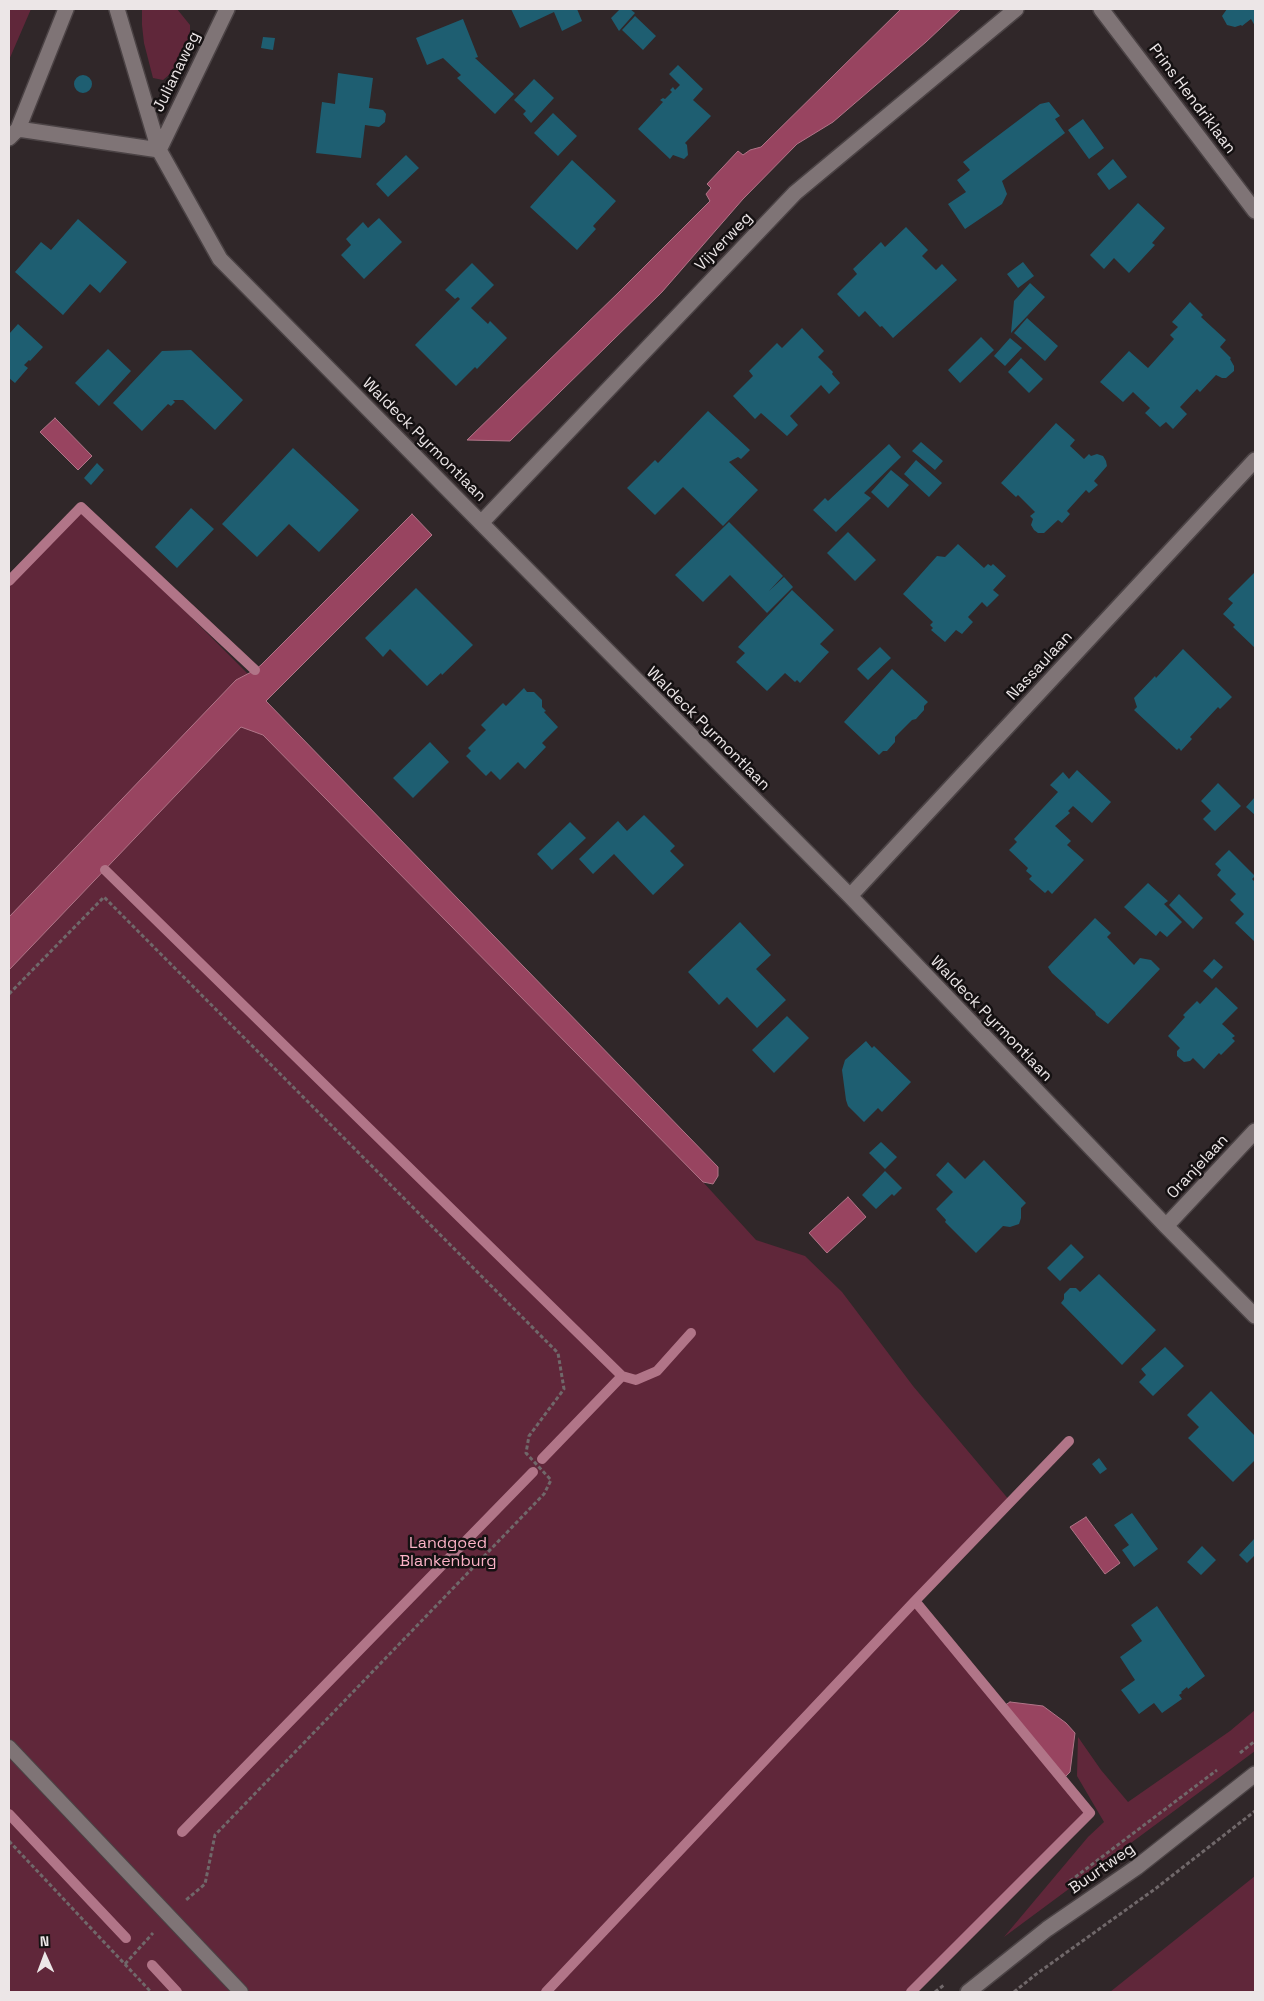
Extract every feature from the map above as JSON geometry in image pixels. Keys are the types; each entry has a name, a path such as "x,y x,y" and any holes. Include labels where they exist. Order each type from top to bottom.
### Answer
{"street":[{"path":"66,9 13,134 159,150"},
{"name":"Waldeck Pyrmontlaan","path":"117,9 159,150 220,259 850,896 1166,1226 1255,1316"},
{"name":"Julianaweg","path":"159,150 226,9"},
{"name":"Vijverweg","path":"481,523 794,193 1016,9"},
{"name":"Prins Hendriklaan","path":"1101,9 1255,211"},
{"name":"Nassaulaan","path":"850,896 1255,460"},
{"name":"Oranjelaan","path":"1166,1226 1255,1131"},
{"name":"Buurtweg","path":"968,1992 1047,1929 1137,1867 1255,1774"}],"lane":[{"path":"9,1746 242,1992"}],"path":[{"path":"9,994 104,896 558,1353 564,1389 529,1436 526,1453 552,1480 544,1494 215,1835 205,1884 169,1916 125,1964"},
{"path":"1014,1992 1155,1889 1255,1811"},
{"path":"9,1841 151,1992"}],"green space":[{"path":"9,9 31,9 9,60"},
{"path":"142,9 177,9 190,25 190,35 184,53 176,69 163,80 153,78 144,43"},
{"name":"Landgoed Blankenburg","path":"81,507 251,677 272,726 707,1169 703,1182 756,1240 805,1256 842,1292 913,1386 1010,1501 915,1601 1090,1813 911,1992 9,1992 9,581"},
{"path":"1255,1710 1255,1751 1004,1937 1088,1837 1104,1822 1077,1776 1078,1737 1101,1770 1128,1802 1230,1731"},
{"path":"1255,1876 1255,1992 1110,1992"}],"shaded area":[{"path":"901,9 961,9 926,42 833,122 797,144 743,199 662,292 510,441 467,440 710,201 706,194 711,188 707,184 738,151 743,155 750,150 761,147"},
{"path":"55,418 92,456 78,470 40,432"},
{"path":"412,514 432,535 266,701 718,1167 718,1176 713,1184 703,1182 263,735 241,727 9,970 9,917 236,680 261,665"},
{"path":"848,1197 866,1217 827,1253 809,1233"},
{"path":"1086,1517 1120,1563 1105,1574 1070,1527"},
{"path":"1010,1702 1043,1706 1066,1723 1075,1733 1070,1772 1062,1780 1002,1707"}],"building":[{"path":"511,9 577,9 582,21 562,31 554,12 520,28"},
{"path":"620,9 630,9 635,13 619,31 611,18"},
{"path":"1227,9 1255,9 1255,26 1251,19 1242,26 1227,25 1222,16"},
{"path":"635,16 656,36 643,50 622,30"},
{"path":"463,19 478,57 475,58 514,94 495,114 457,78 461,75 443,58 427,65 416,38"},
{"path":"263,37 275,38 273,50 261,48"},
{"path":"678,65 703,89 693,100 711,116 685,143 688,155 684,159 673,155 670,159 638,129 663,102 660,100 665,99 672,92 670,90 673,87 675,90 680,85 669,74"},
{"path":"338,73 373,78 369,108 383,110 386,114 385,122 379,127 365,125 361,158 316,153 322,102 335,104"},
{"path":"79,75 87,75 92,80 90,91 79,93 74,88 74,80"},
{"path":"534,79 554,98 531,123 523,114 526,111 514,100"},
{"path":"1049,102 1060,116 1055,119 1065,133 1002,181 1007,194 1002,204 965,229 948,204 966,192 957,180 970,170 963,162 1040,104"},
{"path":"553,113 577,136 558,156 534,133"},
{"path":"1083,119 1104,148 1089,159 1068,130"},
{"path":"406,155 419,168 388,197 376,184"},
{"path":"1113,159 1127,177 1109,190 1097,174"},
{"path":"572,160 616,201 593,226 596,229 577,250 530,207"},
{"path":"1138,203 1165,228 1152,243 1155,245 1129,273 1114,258 1104,269 1090,255"},
{"path":"379,218 402,242 364,279 341,255 351,245 346,239 363,222 368,228"},
{"path":"78,219 127,262 100,293 90,284 63,315 15,272 41,242 51,250"},
{"path":"906,227 928,250 922,256 936,270 942,264 957,280 893,338 865,311 859,317 837,294 857,274 853,269 881,242 885,247"},
{"path":"1023,262 1034,276 1018,288 1007,274"},
{"path":"472,263 494,285 471,308 488,324 490,321 507,338 477,369 475,367 456,386 415,345 460,299 458,297 455,299 445,290"},
{"path":"1030,283 1045,297 1011,333 1014,301"},
{"path":"1190,302 1203,315 1201,317 1226,340 1220,347 1231,358 1234,371 1226,378 1216,375 1200,392 1197,389 1180,407 1187,414 1173,429 1166,422 1160,427 1145,413 1150,408 1133,392 1123,402 1100,382 1129,351 1148,368 1174,339 1170,335 1178,327 1172,322"},
{"path":"1027,318 1058,346 1045,361 1014,333"},
{"path":"18,324 43,347 24,365 28,368 15,383 9,378 9,334"},
{"path":"802,328 824,351 818,357 833,372 832,374 840,383 829,394 821,385 790,416 798,425 787,436 761,413 755,419 733,396 753,376 749,371 777,343 782,348"},
{"path":"981,337 994,350 960,383 948,370"},
{"path":"1010,338 1022,348 1005,366 994,356"},
{"path":"108,349 131,371 99,406 75,383"},
{"path":"191,350 243,400 215,430 183,400 173,400 175,402 171,406 168,404 142,431 113,403 162,351"},
{"path":"1021,358 1043,379 1029,393 1008,372"},
{"path":"708,411 750,450 741,459 738,457 729,462 758,490 723,526 683,487 655,515 627,488 655,460 658,463"},
{"path":"1056,423 1075,440 1070,446 1084,459 1089,454 1091,456 1097,454 1103,456 1107,466 1094,481 1098,485 1089,493 1086,490 1067,511 1070,514 1062,523 1058,520 1044,533 1038,533 1031,525 1033,519 1030,516 1035,512 1018,495 1016,497 1001,483"},
{"path":"921,442 943,461 935,470 912,451"},
{"path":"889,444 901,457 864,493 871,498 836,532 813,510 825,498 828,501"},
{"path":"293,448 359,510 319,552 289,524 257,557 222,524"},
{"path":"916,460 942,483 929,497 904,474"},
{"path":"97,463 104,470 91,485 84,478"},
{"path":"891,470 909,485 888,508 871,492"},
{"path":"191,508 214,529 177,568 155,547"},
{"path":"729,522 783,576 769,591 784,577 793,587 767,613 730,575 703,602 675,575"},
{"path":"848,532 876,560 855,581 827,553"},
{"path":"958,544 984,568 988,564 991,566 993,564 1006,576 993,590 999,595 987,607 982,602 968,617 973,622 962,634 956,630 945,642 931,630 933,628 930,625 933,622 903,594 937,556 945,557"},
{"path":"1255,572 1255,648 1233,627 1235,625 1223,614 1233,603 1228,599"},
{"path":"416,588 473,645 442,675 441,673 427,686 390,649 383,657 365,638"},
{"path":"792,590 834,630 820,644 829,652 800,683 797,680 795,682 785,673 767,691 736,662 745,653 738,647"},
{"path":"880,647 891,658 868,680 857,669"},
{"path":"1183,649 1232,697 1220,709 1218,707 1190,737 1192,739 1181,751 1179,748 1177,750 1134,710 1137,707 1134,698"},
{"path":"892,669 928,702 916,719 912,720 895,737 895,742 887,751 883,751 879,755 844,722"},
{"path":"524,688 527,692 534,692 542,700 542,707 546,711 544,712 558,727 542,743 546,747 525,769 518,762 500,780 491,771 486,776 466,756 471,751 468,748 486,730 481,725 503,703 506,706"},
{"path":"430,742 449,762 413,798 393,778"},
{"path":"1077,770 1111,802 1092,823 1073,806 1068,811 1070,813 1055,826 1071,841 1067,845 1084,860 1052,894 1048,890 1045,893 1029,879 1032,876 1026,871 1028,868 1009,850 1017,842 1014,839 1058,792 1050,785 1063,772 1069,779"},
{"path":"1218,783 1241,806 1215,831 1203,819 1211,811 1201,801"},
{"path":"1255,797 1255,815 1246,807"},
{"path":"644,815 675,846 670,851 684,865 653,895 614,854 593,874 579,859 618,821 627,831"},
{"path":"570,822 586,838 552,870 537,854"},
{"path":"1229,850 1255,876 1252,879 1255,882 1255,942 1235,923 1244,914 1230,900 1236,894 1217,875 1221,870 1215,864"},
{"path":"1148,883 1168,901 1164,904 1182,922 1167,937 1160,931 1156,936 1124,907"},
{"path":"1179,894 1203,918 1193,929 1169,905"},
{"path":"1095,918 1111,933 1107,937 1134,965 1140,958 1151,960 1160,969 1108,1024 1096,1015 1048,967"},
{"path":"740,922 771,955 756,969 786,1000 757,1028 727,997 719,1005 688,972"},
{"path":"1214,959 1223,967 1212,979 1203,971"},
{"path":"1216,987 1238,1008 1222,1024 1235,1036 1232,1038 1235,1041 1221,1055 1219,1053 1204,1069 1193,1058 1190,1061 1184,1062 1177,1056 1177,1051 1180,1048 1168,1036 1185,1017 1183,1015 1197,1001 1200,1004"},
{"path":"787,1016 809,1038 774,1073 752,1050"},
{"path":"866,1041 872,1048 874,1046 911,1082 882,1112 878,1108 864,1122 848,1106 842,1070 845,1060"},
{"path":"881,1142 897,1157 885,1169 869,1153"},
{"path":"984,1160 1026,1203 1021,1208 1019,1224 1010,1227 1003,1226 976,1253 945,1222 946,1220 936,1209 953,1192 936,1175 948,1162 965,1179"},
{"path":"885,1171 902,1188 894,1196 892,1194 876,1209 862,1195"},
{"path":"1071,1244 1084,1257 1060,1281 1047,1268"},
{"path":"1099,1274 1156,1330 1122,1365 1061,1303 1064,1299 1064,1294 1070,1288 1076,1288 1080,1292"},
{"path":"1165,1347 1184,1366 1153,1396 1139,1382 1146,1375 1141,1369"},
{"path":"1211,1391 1255,1436 1255,1460 1233,1482 1188,1438 1199,1427 1187,1415"},
{"path":"1099,1458 1107,1469 1100,1474 1092,1464"},
{"path":"1132,1513 1158,1549 1134,1567 1122,1550 1129,1545 1114,1525"},
{"path":"1255,1538 1255,1555 1247,1563 1239,1555"},
{"path":"1202,1546 1216,1560 1201,1575 1187,1562"},
{"path":"1157,1606 1205,1676 1181,1692 1179,1695 1182,1699 1162,1713 1154,1703 1139,1714 1121,1690 1135,1680 1120,1657 1142,1641 1131,1625"}],"waterway":[{"path":"9,581 81,507 255,670"},
{"path":"105,870 622,1376 542,1459"},
{"path":"622,1376 636,1380 657,1371 691,1333"},
{"path":"546,1992 915,1601 1069,1441"},
{"path":"182,1832 533,1472"},
{"path":"911,1992 1090,1813 915,1601"},
{"path":"9,1814 126,1938"},
{"path":"152,1965 177,1992"}]}
